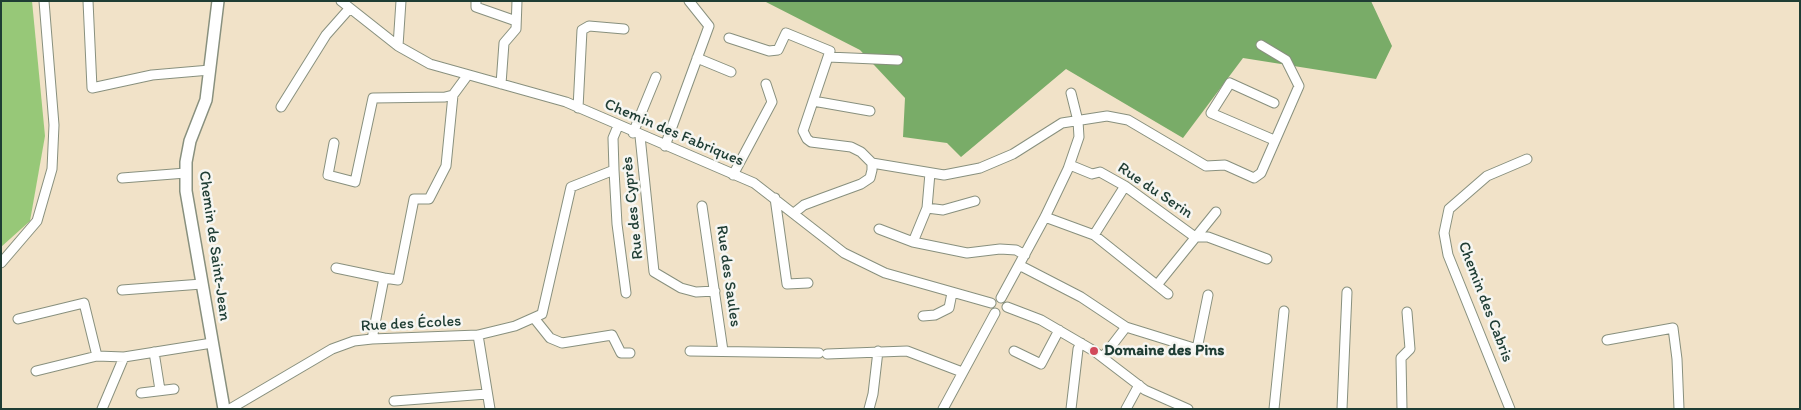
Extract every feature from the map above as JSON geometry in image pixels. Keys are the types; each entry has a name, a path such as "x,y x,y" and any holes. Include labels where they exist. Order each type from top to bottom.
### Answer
{"main road":[{"name":"Chemin de Saint-Jean","path":"218,1 206,100 190,141 186,162 186,191 224,409"}],"street":[{"path":"1,263 38,221 52,169 54,125 44,1"},
{"path":"88,1 92,88 152,75 210,70"},
{"name":"Chemin des Fabriques","path":"341,1 398,46 430,64 467,76 546,96 733,174 754,183 844,253 885,273 990,303"},
{"path":"398,46 401,1"},
{"path":"476,1 476,7 516,20"},
{"path":"501,84 504,42 516,29 517,1"},
{"path":"665,146 709,26 689,1"},
{"path":"280,107 326,35 349,9"},
{"path":"578,108 582,30 589,26 624,29"},
{"path":"728,38 769,51 778,50 786,33 829,54 898,60"},
{"path":"829,54 804,124 803,131 806,139 811,142 851,147 862,152 872,163 944,175 980,168 1013,154 1062,123 1107,116 1128,120 1206,166 1224,165 1254,178 1261,173 1299,86 1286,60 1261,45"},
{"path":"697,58 731,72"},
{"path":"336,268 398,280 414,199 429,199 446,166 453,95 467,76"},
{"path":"636,134 656,77"},
{"path":"1274,103 1230,83 1211,113 1274,140"},
{"path":"733,174 772,102 766,84"},
{"path":"1001,298 1045,217 1070,165 1079,137 1078,121 1071,93"},
{"path":"334,144 328,175 356,182 373,98 453,95"},
{"path":"813,101 870,111"},
{"path":"618,126 612,138 617,224 626,293"},
{"name":"Rue des Cyprès","path":"636,134 654,272 682,288 696,292 715,291"},
{"name":"Chemin des Cabris","path":"1510,409 1448,255 1444,233 1449,209 1487,176 1527,159"},
{"path":"794,213 804,205 861,184 870,178 872,163"},
{"name":"Rue du Serin","path":"1070,165 1092,174 1100,172 1125,186 1195,237"},
{"path":"478,335 515,326 542,314 571,186 614,170"},
{"path":"122,178 186,173"},
{"path":"914,242 927,208 930,173"},
{"path":"1094,235 1125,186"},
{"path":"775,198 787,284 808,284"},
{"path":"927,208 943,210 975,201"},
{"name":"Rue des Saules","path":"702,206 724,351"},
{"path":"1157,285 1216,212"},
{"path":"1045,217 1094,235 1168,294"},
{"path":"879,229 914,242 967,253 1000,249 1016,250 1025,254"},
{"path":"1195,237 1208,237 1266,259"},
{"path":"1019,265 1080,297 1126,327 1197,349 1208,295"},
{"path":"372,338 384,278"},
{"path":"122,290 202,284"},
{"path":"1342,409 1347,292"},
{"path":"923,316 935,315 949,308 952,293"},
{"path":"1001,298 1005,300 1007,307 1002,313 995,313 990,308 990,303 994,299 1001,298"},
{"path":"18,319 84,303 97,356"},
{"path":"1007,307 1041,320 1059,330 1104,357 1138,385 1188,409"},
{"path":"1274,409 1284,311"},
{"path":"1402,409 1401,358 1410,349 1407,312"},
{"path":"943,409 995,313"},
{"path":"534,318 550,338 562,343 612,334 621,353 630,353"},
{"path":"1104,357 1126,327"},
{"path":"1607,340 1672,328 1677,359 1679,409"},
{"path":"1014,351 1041,364 1059,330"},
{"name":"Rue des Écoles","path":"230,409 332,349 354,341 372,338 478,335 490,409"},
{"path":"36,370 97,356 124,357 212,343"},
{"path":"1071,409 1078,349 1081,343"},
{"path":"690,351 823,353 907,351 962,372"},
{"path":"154,352 160,390"},
{"path":"869,409 873,394 878,352"},
{"path":"102,409 124,357"},
{"path":"1126,409 1138,385"},
{"path":"141,393 174,389"},
{"path":"394,401 487,394"}],"green space":[{"path":"1,1 32,1 45,136 30,221 1,247"},
{"path":"764,1 1371,1 1392,46 1376,79 1243,58 1183,138 1066,69 961,157 947,143 903,137 905,98 860,50"}],"place":[{"name":"Domaine des Pins","path":"1094,351"}]}
